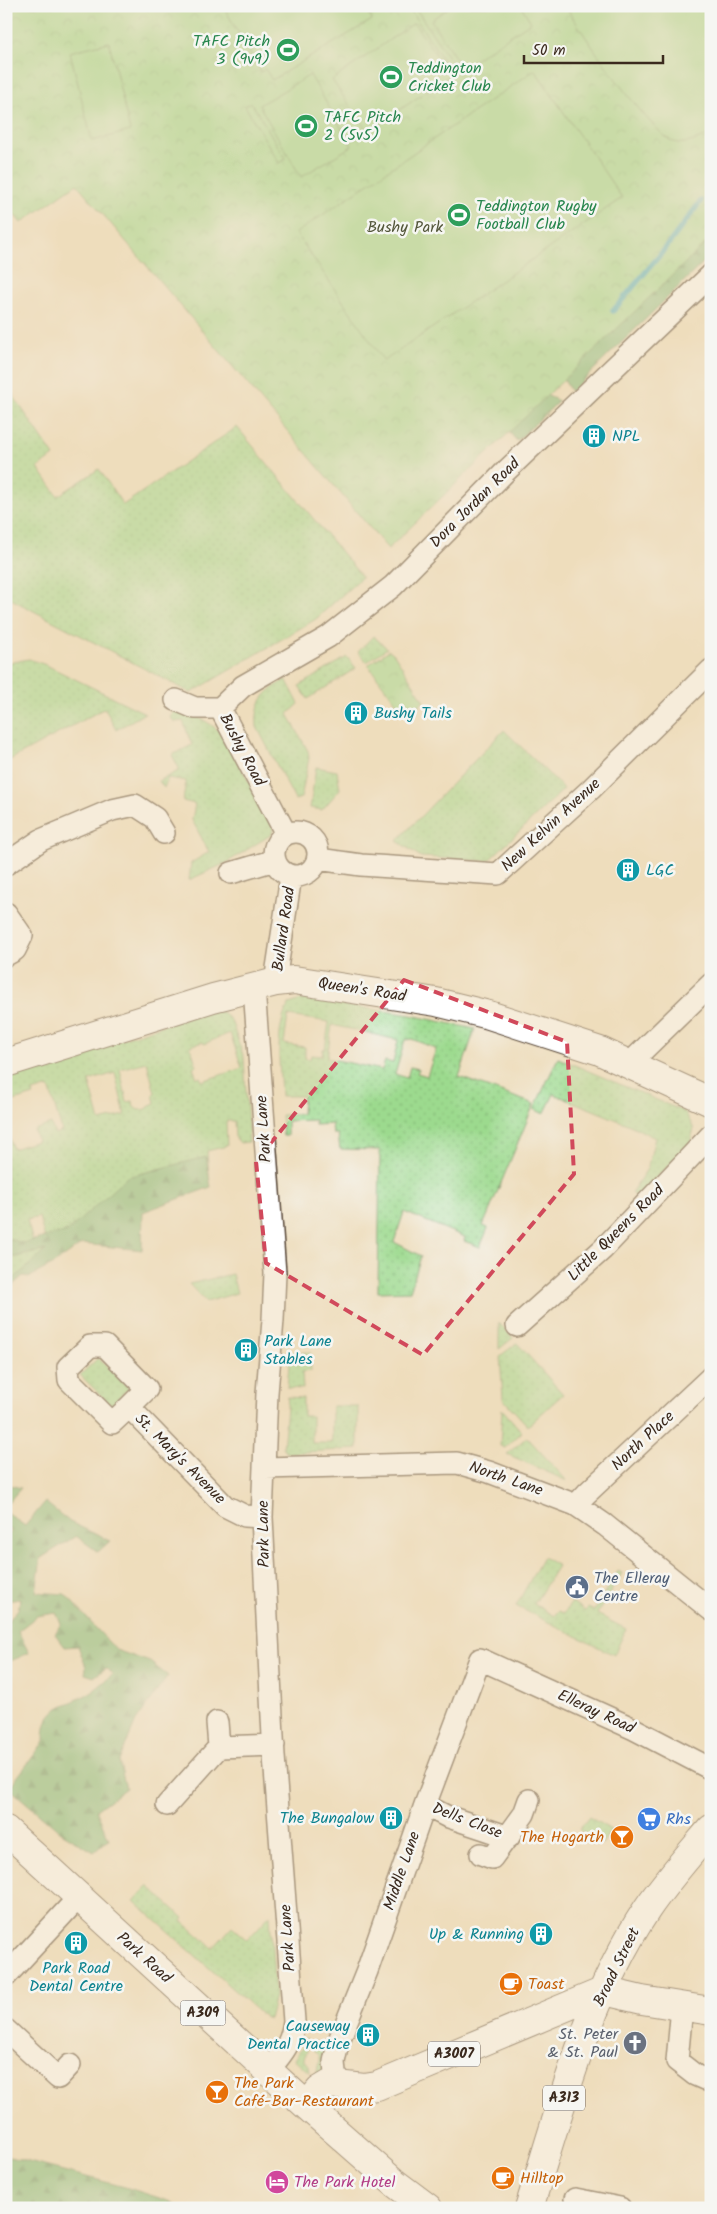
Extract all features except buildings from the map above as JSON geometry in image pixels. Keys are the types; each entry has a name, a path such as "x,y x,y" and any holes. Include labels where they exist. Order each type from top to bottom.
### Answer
{"main road":[{"name":"Queen's Road","path":"6,1063 213,998 265,985 307,981 436,1002 559,1036 630,1063 711,1102"},
{"name":"Park Road","path":"6,1830 307,2106 396,2184 428,2208"},
{"name":"Broad Street","path":"529,2208 580,2051 604,1990 646,1910 711,1830"},
{"name":"A3007","path":"336,2084 364,2088 378,2086 604,1990"},
{"path":"604,1990 642,2000 711,2011"},
{"path":"307,2106 325,2086 336,2084"},
{"name":"Park Road","path":"396,2184 416,2208"}],"street":[{"name":"Dora Jordan Road","path":"220,708 243,686 328,637 393,586 505,472 711,275"},
{"name":"New Kelvin Avenue","path":"318,859 361,865 498,874 591,789 711,670"},
{"name":"Bushy Road","path":"176,700 194,708 220,708 286,834"},
{"path":"6,864 41,840 112,810 135,805 155,818 164,833"},
{"path":"293,831 306,832 314,839 318,846 318,859 309,872 291,876 278,867 274,860 275,845 286,834 293,831"},
{"path":"231,873 274,860"},
{"name":"Bullard Road","path":"265,985 277,968 291,876"},
{"path":"6,913 22,936 15,950 6,955"},
{"path":"630,1063 711,984"},
{"name":"Park Lane","path":"265,985 275,1272 262,1517 274,1745 294,2021 292,2038 268,2071"},
{"name":"Little Queens Road","path":"517,1326 603,1249 711,1135"},
{"name":"North Place","path":"576,1505 711,1377"},
{"name":"St. Mary's Avenue","path":"129,1407 225,1506 244,1516 262,1517"},
{"name":"North Lane","path":"264,1468 457,1463 489,1472 576,1505 605,1525 711,1610"},
{"name":"Elleray Road","path":"480,1659 634,1729 711,1769"},
{"name":"Middle Lane","path":"336,2084 334,2062 338,2043 367,1971 425,1805 480,1659"},
{"path":"217,1722 219,1746"},
{"path":"166,1804 219,1746 274,1745"},
{"name":"Dells Close","path":"481,1854 492,1858 509,1838 524,1814 529,1800"},
{"name":"Dells Close","path":"425,1805 446,1816 509,1838"},
{"path":"6,1976 78,1898"},
{"path":"682,2007 677,2061 695,2075 711,2082"},
{"path":"6,2030 58,2078 70,2065"},
{"path":"575,2199 620,2208"}],"highlighted area":[{"path":"404,980 567,1042 574,1174 423,1355 266,1263 256,1161"}],"green space":[{"name":"Bushy Park","path":"6,6 711,6 711,238 388,549 77,184 21,223 6,205"},
{"name":"TAFC Pitch 3 (9v9)","path":"223,6 372,6 366,10 372,20 272,80 265,69 261,72"},
{"path":"414,6 456,69 451,72 409,8"},
{"path":"451,6 521,6 531,22 462,68 431,20"},
{"path":"566,6 711,6 711,133 698,140 683,143 674,142 663,135 633,102"},
{"name":"Teddington Cricket Club","path":"414,23 450,75 368,132 332,80"},
{"path":"109,42 130,131 92,141 70,52"},
{"name":"Teddington Rugby Football Club","path":"535,70 622,198 384,361 296,233"},
{"name":"TAFC Pitch 2 (5v5)","path":"310,75 352,146 301,177 259,105"},
{"path":"251,102 286,159 279,163 245,106"},
{"path":"711,195 711,255 571,392 541,340"},
{"path":"514,380 559,401 517,441 492,413"},
{"path":"6,385 54,456 38,468 58,496 99,469 123,505 237,427 362,577 316,619 191,693 24,606 6,596"},
{"path":"373,636 387,648 367,662 358,652"},
{"path":"389,650 394,654 424,701 408,714 403,706 400,708 368,665"},
{"path":"347,657 356,668 308,699 299,686"},
{"path":"29,659 46,665 145,713 116,730 105,708 6,762 6,663"},
{"path":"286,679 299,704 288,714 308,751 309,758 301,798 295,800 257,727 259,704 262,698"},
{"path":"174,711 204,720 222,734 227,740 273,828 272,834 226,863 189,880 191,863 209,852 192,820 195,804 183,801 186,781 168,778 164,788 159,781 180,770 172,755 192,745 183,721 175,722 170,717"},
{"path":"504,730 564,789 488,861 421,857 397,841"},
{"path":"316,767 337,771 340,789 322,810 310,808"},
{"path":"304,999 410,1015 475,1029 459,1077 534,1104 483,1226 488,1228 480,1247 464,1241 465,1237 404,1212 394,1242 421,1256 410,1291 378,1292 380,1150 340,1149 338,1134 333,1134 332,1124 315,1125 315,1120 287,1121 287,1136 283,1136 281,1115 302,1114 303,1096 281,1096 280,1036 284,1014 289,1004","holes":["288,1016 329,1022 325,1049 323,1049 322,1056 311,1055 310,1059 305,1058 305,1047 284,1044","332,1025 398,1040 393,1063 385,1061 382,1070 327,1058","412,1039 436,1049 427,1076 417,1073 419,1069 410,1067 407,1078 395,1074 405,1040"]},
{"path":"208,1011 222,1012 231,1020 244,1058 249,1142 240,1143 235,1137 234,1121 226,1121 227,1146 207,1151 209,1175 114,1198 64,1237 6,1251 6,1129 13,1149 37,1141 34,1130 51,1124 55,1134 62,1131 49,1087 33,1092 34,1095 14,1101 13,1099 6,1101 6,1076","holes":["230,1033 242,1068 202,1081 200,1077 197,1078 193,1067 197,1066 190,1046 203,1042 204,1044","147,1062 155,1093 153,1094 155,1103 147,1109 138,1110 134,1107 133,1101 127,1102 120,1069","115,1073 125,1115 100,1121 89,1081","39,1217 45,1239 33,1242 27,1220"]},
{"path":"558,1058 685,1112 694,1129 690,1143 637,1198 631,1193 647,1169 655,1138 632,1126 554,1094 544,1114 534,1109"},
{"path":"206,1157 211,1187 143,1212 142,1250 82,1244 57,1262 30,1277 23,1276 6,1291 6,1286 46,1250 6,1259 6,1238 23,1243 68,1231 127,1177"},
{"path":"47,1250 6,1286 6,1259"},
{"path":"232,1274 237,1293 206,1302 189,1284"},
{"path":"499,1323 513,1338 499,1349"},
{"path":"517,1343 563,1394 528,1426 503,1399 500,1356"},
{"path":"310,1352 311,1371 302,1372 303,1389 287,1388 290,1353"},
{"path":"98,1358 129,1388 111,1405 80,1375"},
{"path":"288,1397 303,1398 303,1416 312,1416 312,1443 332,1443 332,1406 358,1406 358,1449 287,1453 283,1448"},
{"path":"502,1409 522,1432 505,1448 500,1446"},
{"path":"527,1437 567,1481 507,1454"},
{"path":"6,1484 21,1488 7,1504 6,1504"},
{"path":"45,1502 70,1522 110,1541 98,1552 76,1536 41,1558 36,1592 65,1594 116,1650 150,1662 168,1676 136,1721 119,1761 126,1788 96,1810 109,1839 94,1852 60,1832 9,1788 44,1742 45,1729 52,1713 58,1708 91,1692 113,1674 106,1668 94,1677 85,1674 86,1667 78,1646 65,1647 55,1634 61,1623 56,1613 37,1616 18,1631 29,1653 6,1663 6,1624 18,1609 20,1599 6,1601 6,1538 12,1530 6,1530 6,1512 25,1526"},
{"path":"543,1557 558,1566 534,1604 554,1616 558,1611 564,1613 572,1602 585,1611 588,1608 594,1611 618,1571 622,1573 597,1614 626,1629 614,1655 516,1606"},
{"path":"589,1817 611,1830 602,1844 579,1830"},
{"path":"148,1886 184,1918 182,1921 213,1948 232,1927 247,1940 270,1915 275,1996 269,2019 264,2017 134,1901"},
{"path":"306,2038 307,2052 304,2061 309,2065 310,2073 294,2059 304,2045"},
{"path":"314,2041 321,2044 329,2053 328,2067 317,2076 319,2056 314,2051"},
{"path":"6,2156 125,2187 172,2202 180,2208 6,2208"}],"waterway":[{"path":"613,311 664,250 701,201"}],"place":[{"name":"TAFC Pitch 3 (9v9)","path":"288,50"},
{"name":"Teddington Cricket Club","path":"391,77"},
{"name":"TAFC Pitch 2 (5v5)","path":"306,126"},
{"name":"Teddington Rugby Football Club","path":"459,215"},
{"name":"NPL","path":"594,436"},
{"name":"Bushy Tails","path":"356,713"},
{"name":"LGC","path":"628,870"},
{"name":"Park Lane Stables","path":"246,1350"},
{"name":"The Elleray Centre","path":"577,1587"},
{"name":"The Bungalow","path":"391,1818"},
{"name":"Rhs","path":"649,1819"},
{"name":"The Hogarth","path":"622,1837"},
{"name":"Up & Running","path":"541,1934"},
{"name":"Park Road Dental Centre","path":"76,1943"},
{"name":"Toast","path":"511,1984"},
{"name":"Causeway Dental Practice","path":"368,2035"},
{"name":"St. Peter & St. Paul","path":"635,2043"},
{"name":"The Park Café-Bar-Restaurant","path":"217,2092"},
{"name":"Hilltop","path":"503,2178"},
{"name":"The Park Hotel","path":"277,2182"}]}
